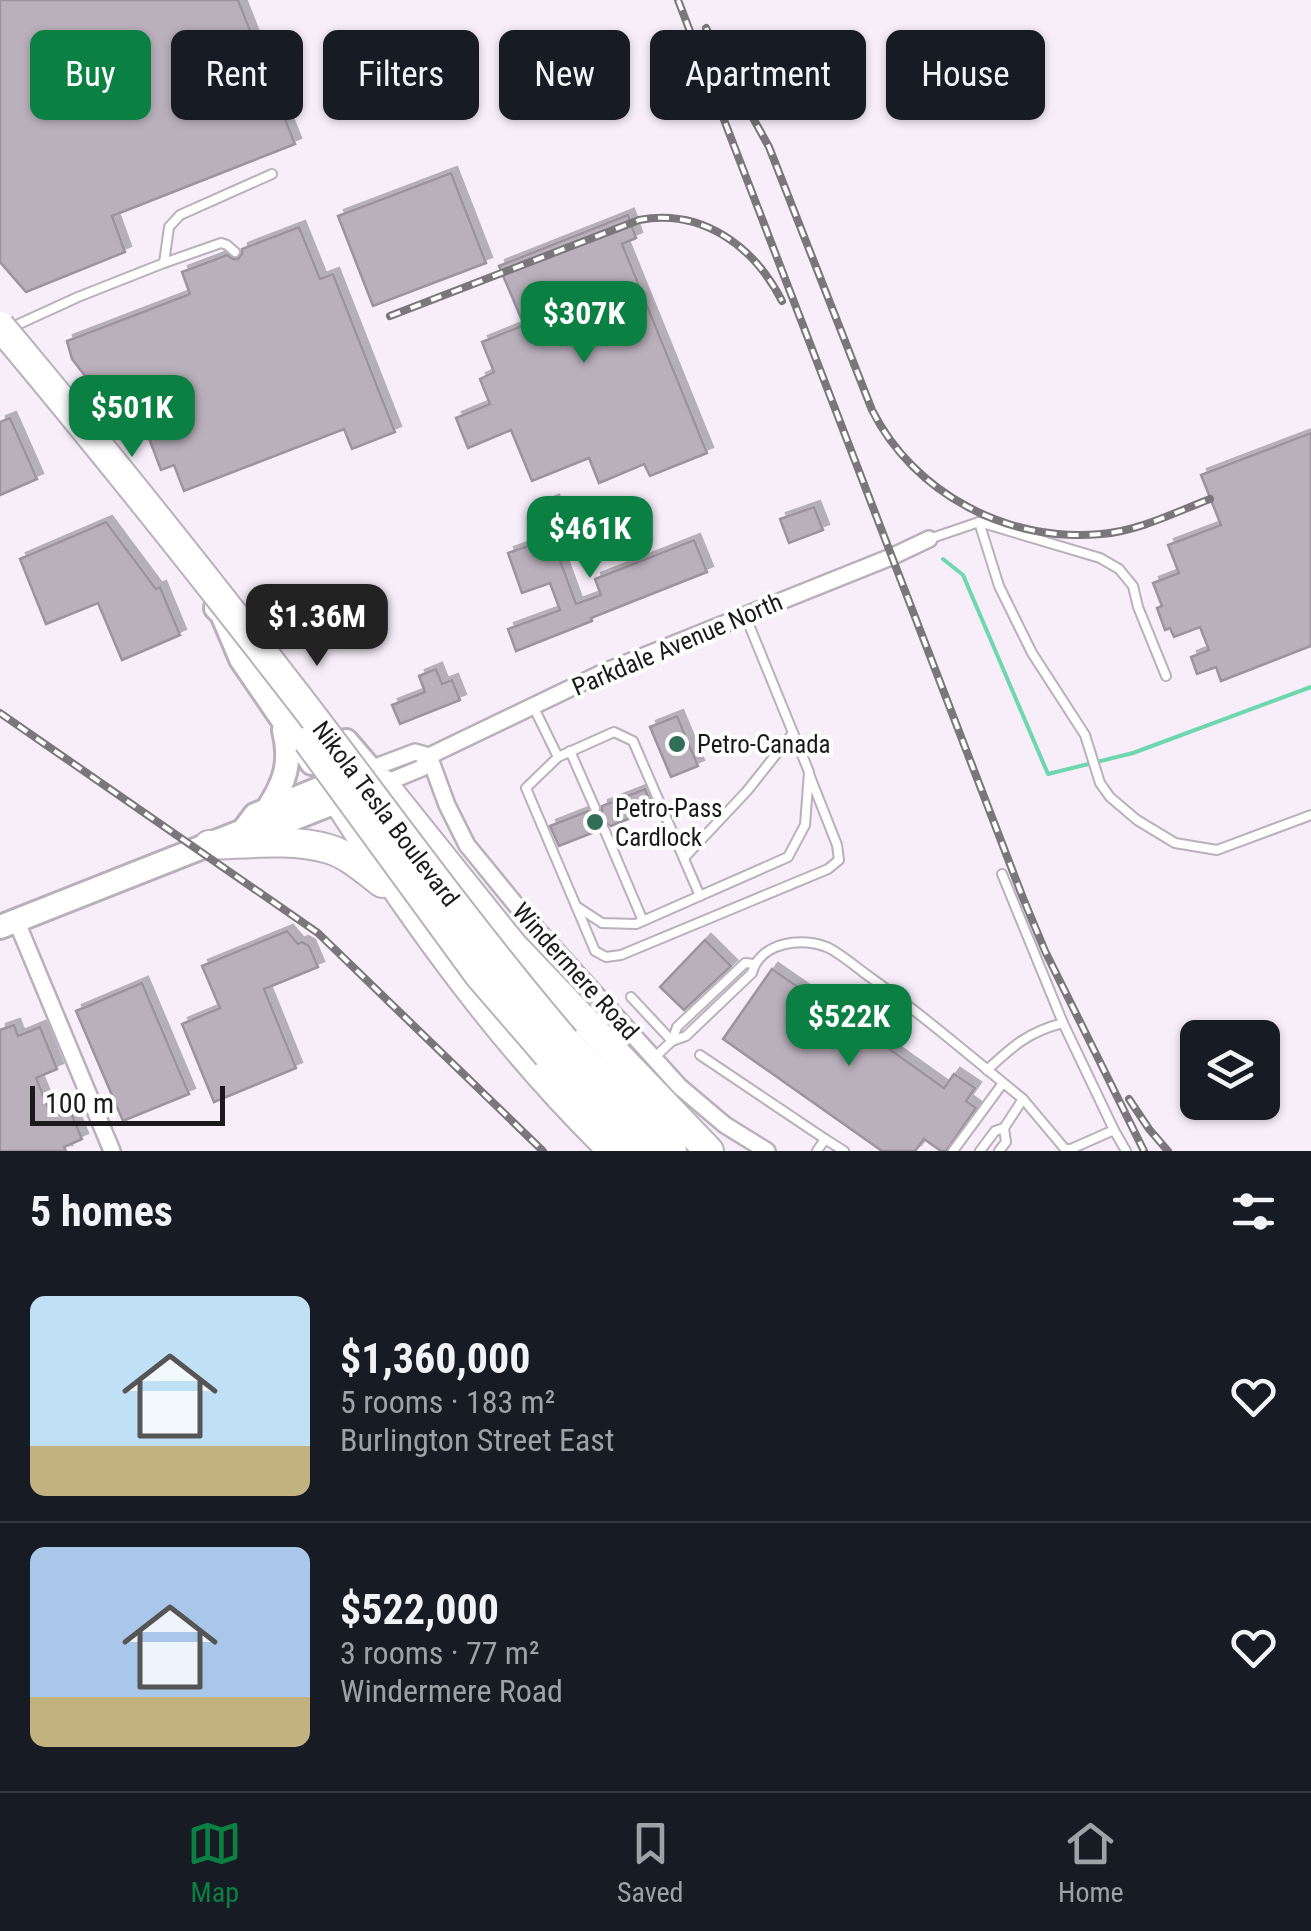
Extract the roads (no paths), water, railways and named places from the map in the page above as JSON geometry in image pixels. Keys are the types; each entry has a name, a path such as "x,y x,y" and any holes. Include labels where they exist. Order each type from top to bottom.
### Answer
{"highway":[{"name":"Nikola Tesla Boulevard","path":"0,326 115,463 305,706 503,968 556,1048 642,1151"},
{"name":"Nikola Tesla Boulevard","path":"0,352 183,575 479,974 672,1151"},
{"path":"354,785 443,862 513,946 709,1151"},
{"path":"354,785 416,917"},
{"path":"209,845 304,845 330,849 354,861 416,917 528,1062 612,1151"}],"main road":[{"path":"0,337 222,614 260,644 354,785"},
{"path":"222,614 241,659 280,718 354,785"},
{"path":"241,659 354,785"},
{"path":"267,810 280,790 288,760 280,718"},
{"name":"Parkdale Avenue North","path":"243,831 254,815 354,785"},
{"name":"Parkdale Avenue North","path":"8,924 243,831 262,831 354,785"}],"street":[{"name":"Parkdale Avenue North","path":"354,785 422,768 429,756 604,672 929,540"},
{"name":"Windermere Road","path":"429,756 446,805 467,845 526,916 680,1088 724,1125 767,1151"},
{"path":"8,924 112,1151"}],"lane":[{"path":"164,263 168,227 180,215 272,174"},
{"path":"0,337 63,303 221,242 234,252"},
{"path":"929,540 979,522 1100,558 1119,569 1132,586 1166,676"},
{"path":"979,522 1000,586 1032,653 1085,736 1100,782 1110,797 1137,820 1176,844 1217,850 1311,815"},
{"path":"700,896 633,741 614,732 558,757 526,788 595,951 606,957 828,868 839,860 809,772 745,616"},
{"path":"533,706 558,757"},
{"path":"684,858 747,791 792,733"},
{"path":"570,752 595,808"},
{"path":"576,906 602,923 636,924 788,857 805,825 809,772"},
{"path":"604,828 643,921"},
{"path":"1002,874 1063,1022 1126,1151"},
{"path":"654,1058 672,1041 677,1028 745,963 754,964 787,942 806,942 828,948 900,998 1022,1099 1065,1149 1114,1130"},
{"path":"631,997 672,1041"},
{"path":"987,1070 1020,1039 1063,1022"},
{"path":"700,1055 844,1151"},
{"path":"953,1151 1003,1083"},
{"path":"999,1151 1006,1142 1004,1128 1022,1099"},
{"path":"980,1151 994,1131 1004,1128"},
{"path":"817,1151 825,1138"}],"waterway":[{"path":"943,559 963,575 1048,774 1133,753 1311,687"}],"railway":[{"path":"678,0 1023,898 1045,951 1144,1151"},
{"path":"706,28 769,147 872,410 890,440 913,466 939,489 999,521 1066,535 1129,529 1210,499"},
{"path":"390,316 639,220 662,218 684,220 724,235 757,263 782,301"},
{"path":"0,713 318,933 543,1151"},
{"path":"1129,1099 1168,1151"}],"place":[{"name":"Petro-Canada","path":"677,744"},
{"name":"Petro-Pass Cardlock","path":"595,822"}]}
